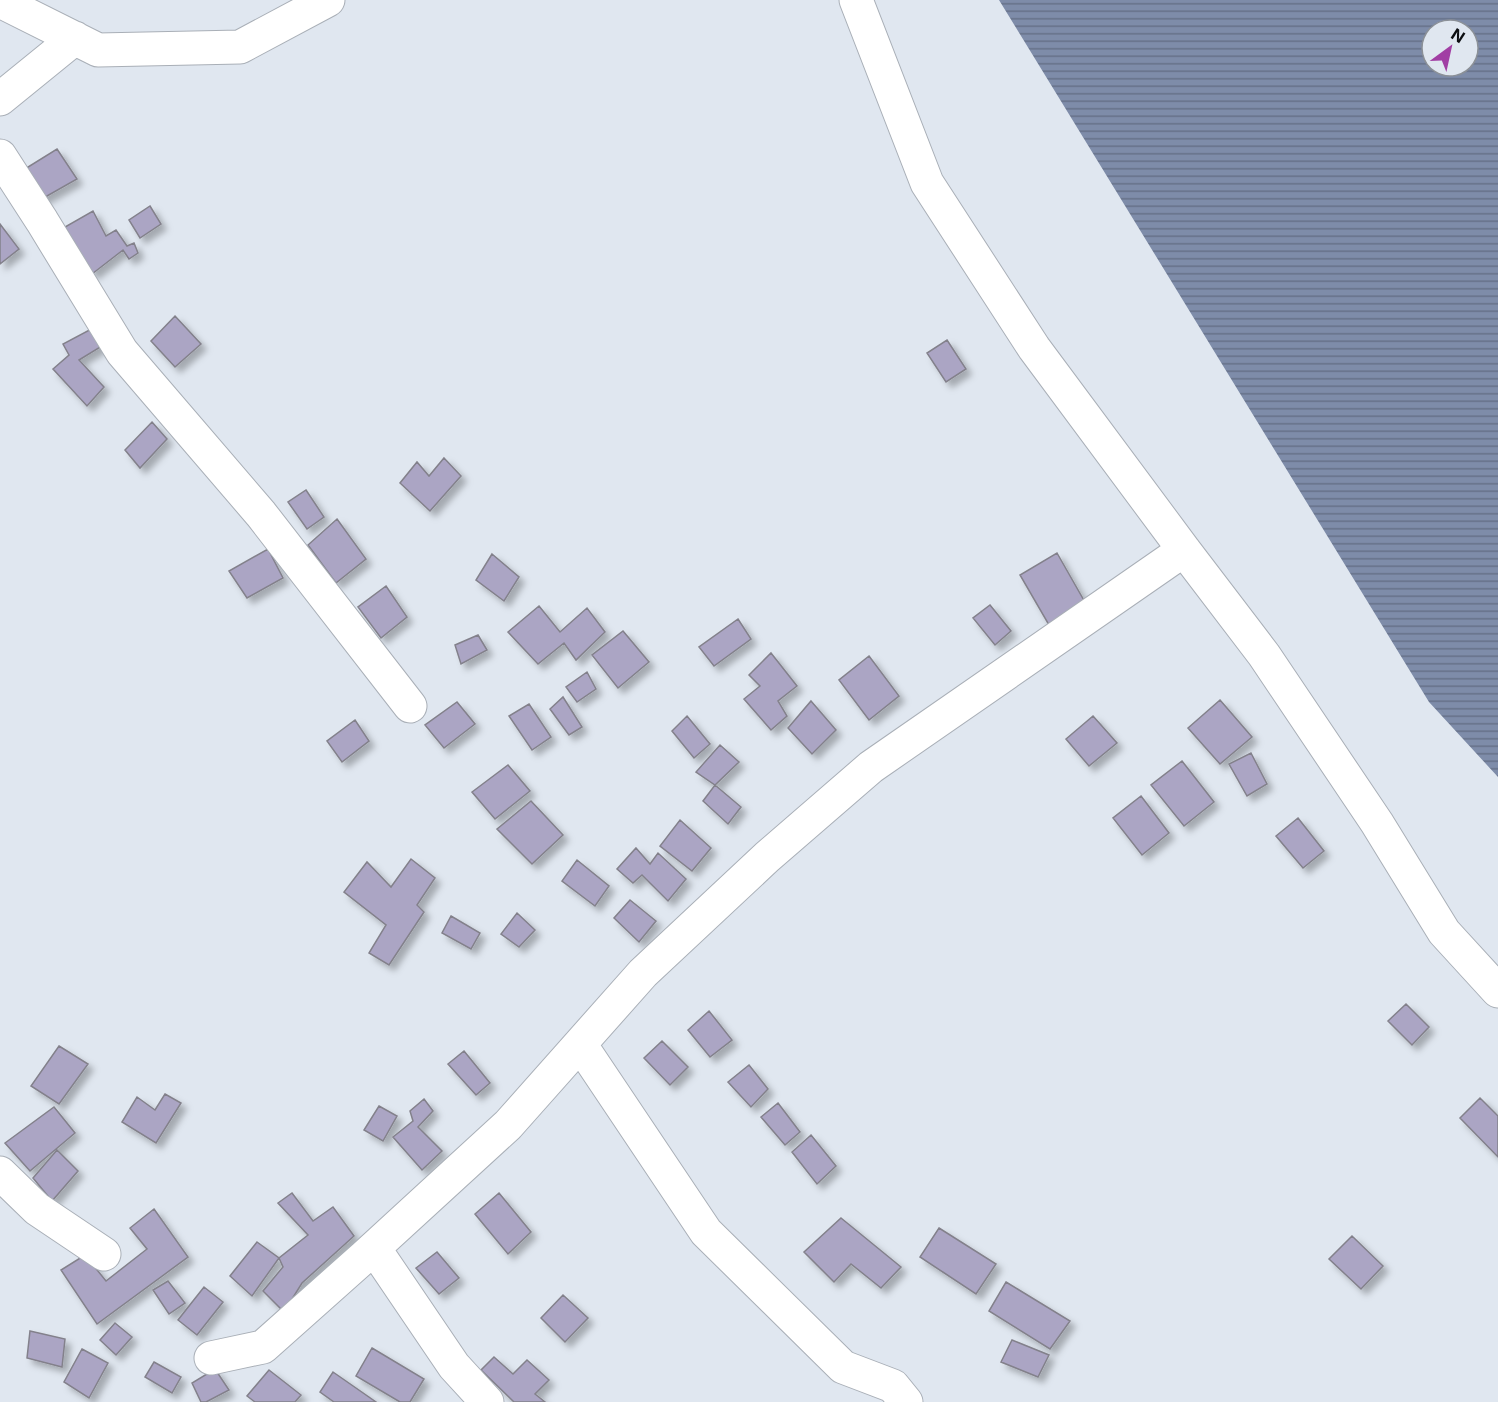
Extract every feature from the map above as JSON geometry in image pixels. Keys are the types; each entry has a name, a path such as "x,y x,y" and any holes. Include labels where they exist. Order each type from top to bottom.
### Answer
{"street":[{"path":"0,1 98,50 240,46 328,0"},
{"path":"856,0 927,183 1034,348 1271,665 1377,823 1444,932 1498,992"},
{"path":"0,99 75,38"},
{"path":"0,156 42,220 122,352 261,514 410,706"},
{"path":"211,1358 263,1347 374,1248 508,1125 643,973 767,857 871,767 1184,550"},
{"path":"580,1044 706,1232 843,1367 893,1386 906,1402"},
{"path":"0,1173 37,1209 104,1254"},
{"path":"374,1248 454,1366 487,1402"}],"water":[{"path":"999,0 1498,0 1498,777 1429,702"}],"building":[{"path":"57,149 77,179 40,200 20,172"},
{"path":"150,206 161,224 140,238 129,220"},
{"path":"93,211 106,236 116,230 127,246 134,243 138,253 129,259 123,250 92,274 65,227"},
{"path":"0,224 19,249 0,264"},
{"path":"175,316 201,344 175,367 151,341"},
{"path":"95,327 102,346 79,360 104,387 87,406 53,369 69,355 63,344"},
{"path":"947,340 966,369 946,382 927,353"},
{"path":"152,422 167,439 140,468 125,450"},
{"path":"444,458 461,476 430,511 400,483 417,462 429,476"},
{"path":"306,490 324,517 307,529 288,502"},
{"path":"337,519 366,559 336,583 308,545"},
{"path":"268,549 283,578 247,598 229,571"},
{"path":"1057,553 1086,604 1049,625 1020,575"},
{"path":"492,554 519,577 504,601 476,580"},
{"path":"386,586 407,617 381,638 358,607"},
{"path":"990,605 1011,631 995,645 973,618"},
{"path":"539,606 560,632 587,608 605,632 576,660 564,643 538,664 508,632"},
{"path":"738,619 751,639 714,666 699,647"},
{"path":"623,631 649,662 618,688 592,655"},
{"path":"478,635 487,650 461,664 455,645"},
{"path":"771,653 797,686 778,701 787,716 771,730 744,699 760,686 749,675"},
{"path":"869,656 899,696 869,720 839,680"},
{"path":"587,672 596,689 577,702 566,687"},
{"path":"563,697 582,727 569,735 550,709"},
{"path":"1220,700 1252,737 1220,764 1188,728"},
{"path":"811,701 836,730 812,754 788,728"},
{"path":"457,702 475,724 444,748 425,725"},
{"path":"529,704 551,737 532,750 509,716"},
{"path":"687,716 710,744 694,758 672,731"},
{"path":"1093,716 1117,743 1089,766 1066,739"},
{"path":"355,720 369,741 342,762 327,741"},
{"path":"720,745 739,762 715,785 696,772"},
{"path":"1251,753 1267,784 1247,796 1229,764"},
{"path":"1182,761 1214,802 1184,826 1151,785"},
{"path":"508,765 530,791 495,819 472,792"},
{"path":"715,785 741,807 728,824 703,801"},
{"path":"1141,796 1169,833 1142,855 1113,818"},
{"path":"531,801 563,835 532,864 497,829"},
{"path":"1298,818 1324,851 1303,868 1276,836"},
{"path":"680,820 711,848 692,871 660,846"},
{"path":"636,848 650,864 658,853 686,879 668,901 642,875 633,883 617,869"},
{"path":"411,859 435,878 417,905 424,912 389,965 369,953 386,925 344,892 367,862 391,887"},
{"path":"577,860 609,886 595,906 562,881"},
{"path":"630,900 656,921 639,942 614,918"},
{"path":"517,913 535,930 519,947 501,934"},
{"path":"451,916 480,933 471,949 442,933"},
{"path":"1406,1004 1429,1027 1412,1045 1388,1021"},
{"path":"709,1011 732,1040 710,1057 688,1030"},
{"path":"662,1041 688,1067 670,1085 644,1058"},
{"path":"59,1046 88,1064 59,1104 31,1086"},
{"path":"464,1051 490,1083 476,1095 448,1064"},
{"path":"749,1065 768,1089 751,1107 728,1082"},
{"path":"165,1094 181,1103 156,1143 122,1122 137,1097 155,1110"},
{"path":"1480,1098 1498,1116 1498,1157 1460,1118"},
{"path":"424,1099 433,1111 418,1127 442,1151 422,1170 393,1137 413,1121 410,1111"},
{"path":"778,1103 800,1132 785,1145 761,1117"},
{"path":"379,1106 397,1116 383,1141 364,1130"},
{"path":"54,1107 75,1133 30,1171 5,1143"},
{"path":"811,1135 836,1166 817,1184 792,1152"},
{"path":"57,1150 78,1171 52,1201 33,1178"},
{"path":"292,1193 313,1221 333,1207 354,1236 302,1283 284,1312 263,1291 283,1267 279,1258 308,1235 278,1203"},
{"path":"499,1193 531,1232 508,1254 475,1214"},
{"path":"154,1209 188,1257 97,1324 61,1270 85,1255 106,1281 147,1249 130,1228"},
{"path":"841,1218 901,1267 881,1288 851,1264 834,1282 804,1252"},
{"path":"939,1228 996,1264 976,1294 920,1257"},
{"path":"1352,1236 1383,1266 1361,1289 1329,1259"},
{"path":"257,1242 279,1258 252,1296 230,1276"},
{"path":"437,1252 459,1278 439,1294 416,1268"},
{"path":"168,1281 185,1303 169,1314 153,1290"},
{"path":"1006,1282 1070,1321 1050,1349 989,1311"},
{"path":"204,1287 223,1302 197,1335 178,1320"},
{"path":"563,1295 588,1318 565,1342 541,1318"},
{"path":"115,1323 132,1337 116,1355 100,1340"},
{"path":"30,1331 65,1339 62,1367 27,1358"},
{"path":"1012,1340 1049,1355 1038,1377 1001,1362"},
{"path":"372,1348 424,1379 410,1402 400,1402 356,1376"},
{"path":"82,1349 108,1363 89,1398 64,1382"},
{"path":"494,1357 513,1374 527,1360 549,1380 535,1394 545,1402 514,1402 481,1370"},
{"path":"154,1362 181,1377 172,1393 145,1377"},
{"path":"215,1369 229,1390 206,1402 201,1402 192,1383"},
{"path":"269,1370 301,1395 295,1402 255,1402 247,1396"},
{"path":"333,1372 376,1402 334,1402 320,1392"}]}
